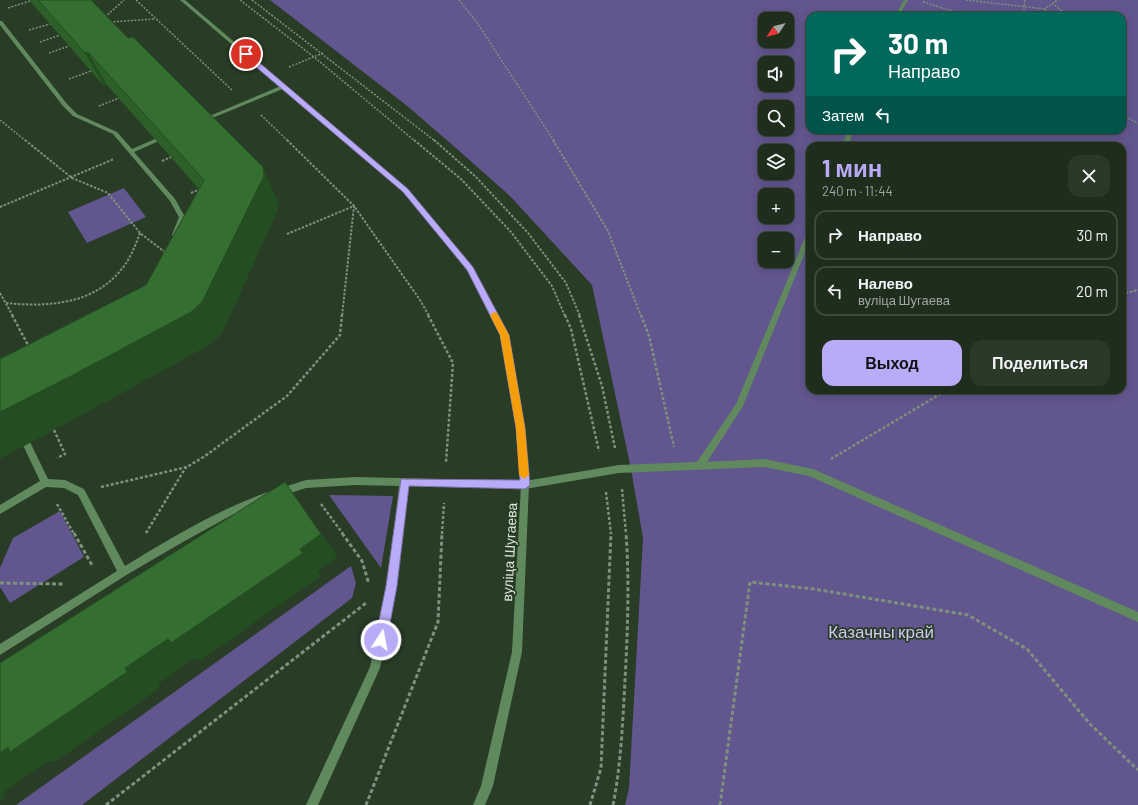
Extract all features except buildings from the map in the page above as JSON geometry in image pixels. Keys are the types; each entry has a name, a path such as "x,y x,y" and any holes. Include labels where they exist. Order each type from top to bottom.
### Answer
{"street":[{"name":"вуліца Шугаева","path":"182,0 406,191 470,269 504,335 520,428 525,485 517,652 487,786 479,805"},
{"path":"899,12 906,0"},
{"path":"0,22 50,87 75,115 115,134 173,200 182,217 166,254"},
{"path":"201,122 284,87"},
{"path":"131,151 157,140"},
{"path":"699,466 739,406 806,242"},
{"path":"26,445 45,483"},
{"path":"0,650 122,572 199,528 248,503 306,484 356,481 525,485 619,469 764,463 810,472 1138,617"},
{"path":"312,805 375,668 392,586 404,482"},
{"path":"0,510 45,483 65,484 81,492 122,572"}],"path":[{"path":"104,18 124,0"},
{"path":"136,0 247,102 354,206 420,300 453,363 438,622 366,805"},
{"path":"459,0 478,24 559,149 608,232 649,336 678,466"},
{"path":"917,0 956,12"},
{"path":"966,0 1025,6 1045,9 1047,12"},
{"path":"1024,12 1025,0"},
{"path":"1045,9 1057,0"},
{"path":"8,8 30,1"},
{"path":"1052,3 1063,12"},
{"path":"106,22 156,19"},
{"path":"1126,117 1138,122"},
{"path":"0,120 72,178 108,193 140,232 166,254"},
{"path":"0,207 72,178 131,151"},
{"path":"287,234 354,206"},
{"path":"81,492 187,467 287,396 340,335 354,206"},
{"path":"6,303 30,306 50,305 74,300 95,292 117,275 129,257 140,232"},
{"path":"1126,293 1138,290"},
{"path":"0,293 30,350"},
{"path":"810,472 940,394"},
{"path":"143,539 187,467"},
{"path":"45,483 103,585"},
{"path":"306,484 362,561 369,583 368,590"},
{"path":"720,805 750,582 814,589 968,615 1027,649 1090,724 1138,770"},
{"path":"0,583 103,585"},
{"path":"106,805 366,604 367,597"}],"green space":[{"name":"Казачны край","path":"270,0 1138,0 1138,805 625,805 629,788 643,538 631,469 592,285 510,196 406,105"},
{"path":"124,188 146,217 87,243 68,212"},
{"path":"329,495 393,496 381,568"},
{"path":"60,511 84,557 10,603 0,587 0,568 13,538"},
{"path":"351,566 356,583 352,598 82,805 16,805"}],"slow traffic":[{"path":"494,315 504,335 520,428 524,475"}],"route":[{"path":"246,54 406,191 470,269 504,335 520,428 525,485 404,482 392,586 381,640"}]}
